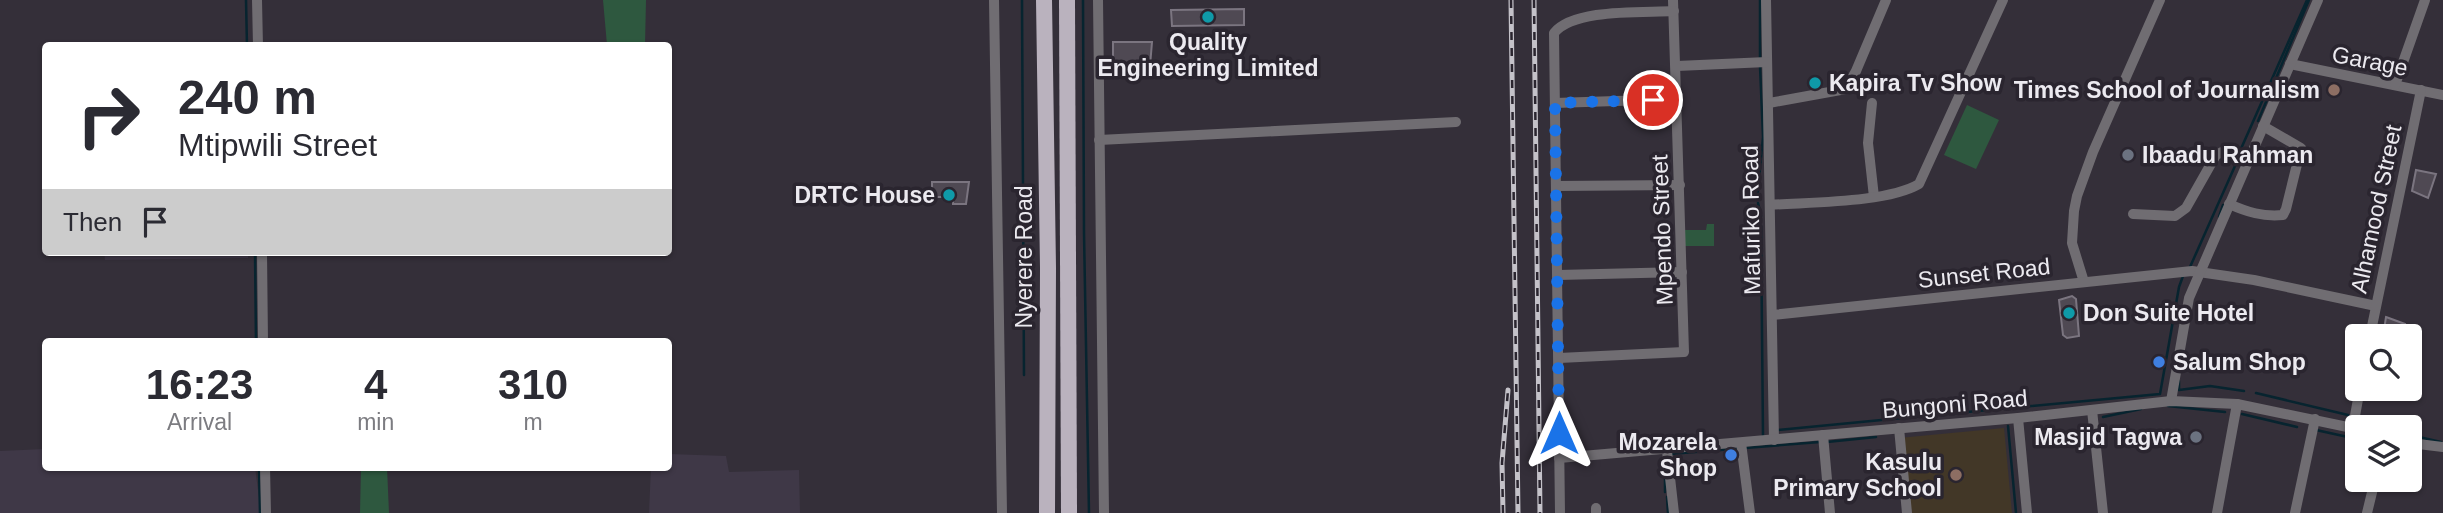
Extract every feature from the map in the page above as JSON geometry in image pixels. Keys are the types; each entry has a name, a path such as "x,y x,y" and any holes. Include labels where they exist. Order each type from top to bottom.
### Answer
{"highway":[{"name":"Nyerere Road","path":"1044,0 1048,513"},
{"name":"Nyerere Road","path":"1067,0 1069,513"}],"street":[{"path":"257,0 258,42"},
{"path":"994,0 1002,513"},
{"path":"1097,0 1104,513"},
{"name":"Mpendo Street","path":"1559,358 1684,352 1673,0"},
{"name":"Mafuriko Road","path":"1766,0 1774,440"},
{"path":"1769,103 1846,89 1886,0"},
{"path":"1770,205 1874,197 1906,192 1919,184 2003,0"},
{"path":"2084,282 2072,243 2077,196 2093,152 2160,0"},
{"path":"2171,401 2189,298 2318,0"},
{"path":"2395,85 2425,0"},
{"path":"1560,513 1554,33 1558,28 1588,16 1674,11"},
{"path":"1676,66 1767,62"},
{"name":"Garage","path":"2290,64 2443,95"},
{"name":"Alhamood Street","path":"2372,324 2421,90"},
{"path":"1555,103 1677,99"},
{"path":"1872,103 1868,144 1874,197"},
{"path":"1099,140 1456,122"},
{"path":"2229,204 2249,213 2264,215 2283,215 2286,209 2301,148 2263,126"},
{"path":"2133,214 2175,216 2186,208 2216,155 2222,152 2248,160"},
{"path":"1556,186 1680,185"},
{"path":"262,256 263,338"},
{"path":"1558,275 1682,272"},
{"name":"Sunset Road","path":"1772,314 2200,272 2254,280 2376,306"},
{"name":"Bungoni Road","path":"1559,458 1667,451 2171,401 2237,404 2345,426"},
{"path":"2217,513 2237,404"},
{"path":"2092,410 2104,513"},
{"path":"2018,418 2027,513"},
{"path":"2295,513 2315,419"},
{"path":"1899,428 1907,513"},
{"path":"1823,435 1830,513"},
{"path":"1741,443 1750,513"},
{"path":"2422,444 2443,447"},
{"path":"1667,451 1674,513"},
{"path":"265,471 266,513"},
{"path":"2367,513 2372,492"}],"shaded area":[{"path":"104,256 248,256 248,258 105,260"},
{"name":"Kasulu Primary School","path":"2004,428 2012,513 1907,513 1899,438"},
{"path":"42,449 42,471 256,471 261,513 0,513 0,451"},
{"path":"672,454 726,456 729,472 799,470 800,513 649,513 651,471 672,471"}],"green space":[{"path":"603,0 646,0 645,42 607,42"},
{"path":"1967,105 1999,120 1976,169 1944,155"},
{"path":"1707,224 1714,224 1714,246 1682,246 1682,230 1706,230"},
{"path":"361,471 387,471 389,513 360,513"}],"building":[{"name":"Quality Engineering Limited","path":"1244,9 1244,25 1172,26 1171,10"},
{"path":"1113,42 1152,42 1149,78 1106,76 1106,62 1113,62"},
{"path":"2416,170 2436,174 2428,198 2412,191"},
{"name":"DRTC House","path":"932,182 969,182 966,204 953,204 953,197 932,197"},
{"name":"Don Suite Hotel","path":"2072,296 2076,299 2079,336 2067,338 2063,335 2059,300"},
{"path":"2386,317 2405,324 2385,324"}],"waterway":[{"path":"246,0 247,42"},
{"path":"1022,0 1024,375"},
{"path":"1083,0 1089,513"},
{"path":"1760,0 1760,60"},
{"path":"2240,151 2307,0"},
{"path":"2258,121 2309,0"},
{"path":"1757,200 1763,137 1760,66"},
{"path":"2190,267 2235,166"},
{"path":"1758,203 1761,216"},
{"path":"2219,217 2223,205"},
{"path":"1761,226 1763,436"},
{"path":"255,256 256,338"},
{"path":"1935,415 2160,394 2183,276"},
{"path":"2179,381 2179,390 2210,386 2244,391"},
{"path":"2256,393 2348,415"},
{"path":"2168,406 2225,412"},
{"path":"2103,417 2141,409"},
{"path":"2242,414 2297,427"},
{"path":"1777,430 1923,416"},
{"path":"2008,426 2016,513"},
{"path":"2316,430 2345,436"},
{"path":"1827,442 1876,437"},
{"path":"2422,438 2441,442"},
{"path":"1670,454 1820,442"},
{"path":"259,471 260,513"},
{"path":"1665,471 1665,492"},
{"path":"1667,497 1668,513"}],"railway":[{"path":"1511,0 1518,513"},
{"path":"1534,0 1540,513"},
{"path":"1503,513 1502,463 1508,390"}],"place":[{"name":"Quality Engineering Limited","path":"1208,17"},
{"name":"Kapira Tv Show","path":"1815,83"},
{"name":"Times School of Journalism","path":"2334,90"},
{"name":"Ibaadu Rahman","path":"2128,155"},
{"name":"DRTC House","path":"949,195"},
{"name":"Don Suite Hotel","path":"2069,313"},
{"name":"Salum Shop","path":"2159,362"},
{"name":"Masjid Tagwa","path":"2196,437"},
{"name":"Mozarela Shop","path":"1731,455"},
{"name":"Kasulu Primary School","path":"1956,475"}],"route":[{"path":"1559,433 1555,103 1653,100"}]}
